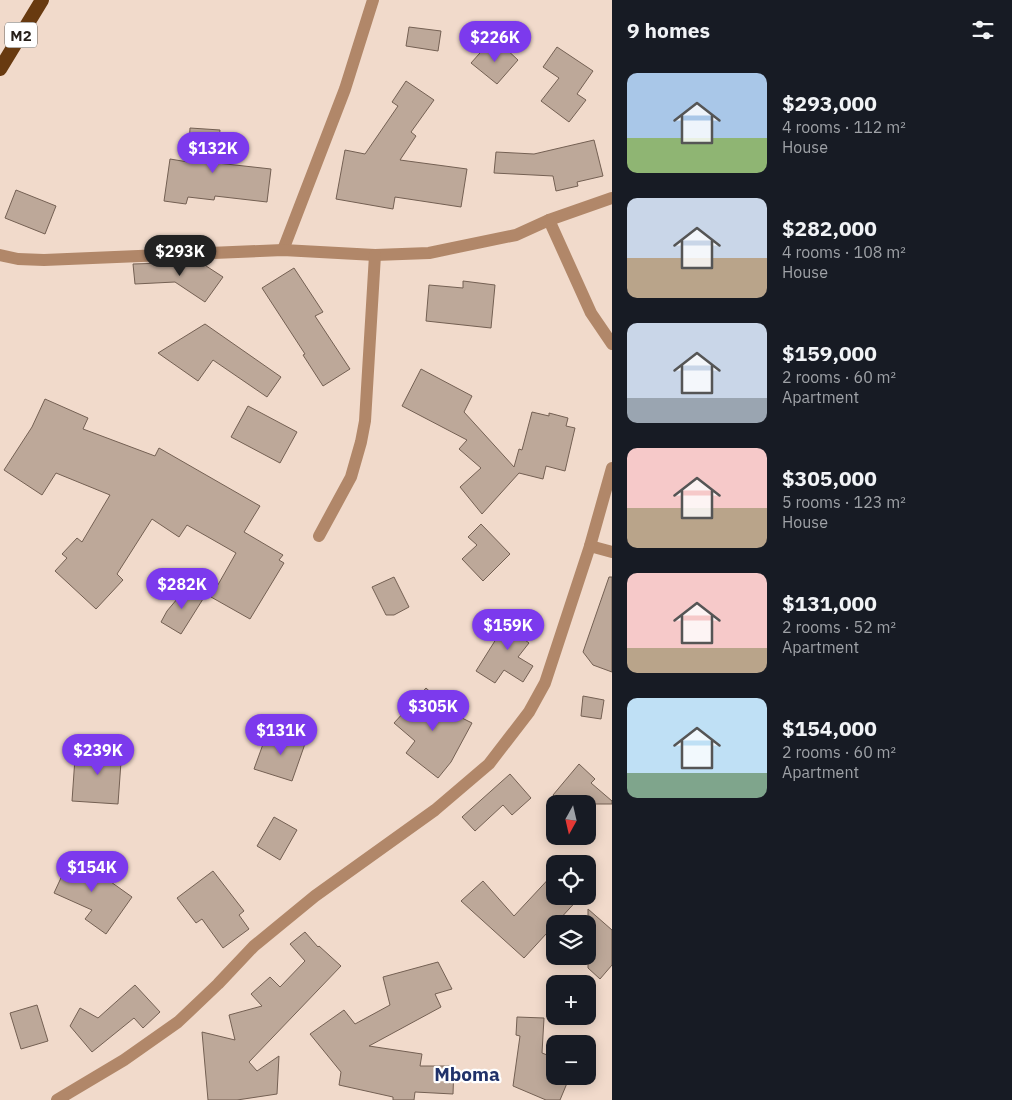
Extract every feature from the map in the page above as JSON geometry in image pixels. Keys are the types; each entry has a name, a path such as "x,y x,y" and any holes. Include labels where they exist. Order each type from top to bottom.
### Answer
{"highway":[{"name":"M2","path":"0,69 42,0"}],"street":[{"path":"283,250 345,90 373,0"},
{"path":"0,255 18,259 44,260 283,250 375,255 429,253 516,236 549,220 612,198"},
{"path":"549,220 591,313 612,344"},
{"path":"319,536 351,477 361,442 365,421 375,255"},
{"path":"57,1100 124,1060 178,1022 254,946 314,896 436,810 489,764 529,712 545,683 590,546 612,468"},
{"path":"590,546 612,552"}],"building":[{"path":"409,27 441,31 438,51 406,46"},
{"path":"488,44 498,54 504,47 518,60 497,84 471,63"},
{"path":"557,47 593,71 577,94 586,100 569,122 541,101 559,78 543,67"},
{"path":"406,81 434,100 411,132 416,136 400,160 467,169 461,207 395,197 393,209 336,199 345,150 365,154 398,106 392,102"},
{"path":"190,128 220,130 217,163 271,169 267,202 215,196 214,200 188,197 186,204 164,201 170,159 188,162"},
{"path":"594,140 603,176 577,182 578,186 556,191 553,176 494,173 496,152 534,154"},
{"path":"16,190 56,206 45,234 5,218"},
{"path":"200,262 223,277 205,302 175,282 135,284 133,264"},
{"path":"294,268 323,312 315,316 350,369 323,386 303,355 305,354 262,288"},
{"path":"463,281 495,285 491,328 426,321 429,285 463,288"},
{"path":"205,324 281,377 267,397 213,360 198,381 158,353"},
{"path":"421,369 472,396 464,412 514,467 519,449 522,450 532,412 549,416 549,413 568,418 566,426 575,428 565,471 546,466 543,479 519,473 482,514 460,487 481,468 459,449 467,440 402,406"},
{"path":"45,399 88,418 83,429 155,456 159,448 260,506 244,532 283,555 279,560 284,563 250,619 211,597 236,553 187,525 179,537 152,519 117,574 123,580 96,609 55,571 67,558 62,554 77,538 82,542 110,495 56,473 42,495 4,470 32,427"},
{"path":"248,406 297,432 280,463 231,437"},
{"path":"481,524 510,554 483,581 462,559 477,545 468,537"},
{"path":"394,577 409,607 394,615 386,615 372,587"},
{"path":"609,577 612,577 612,672 593,665 583,652"},
{"path":"188,586 203,599 181,634 161,622 167,611"},
{"path":"509,616 516,616 534,629 525,640 529,643 518,657 533,666 523,682 504,670 495,683 476,671 498,636 495,633"},
{"path":"426,688 456,715 472,723 451,762 438,778 406,753 415,741 394,723"},
{"path":"583,696 604,700 601,719 581,716"},
{"path":"286,731 307,738 292,781 254,769 266,736 282,742"},
{"path":"84,746 122,748 118,804 72,801 75,758 83,758"},
{"path":"579,764 595,779 591,783 612,801 612,804 596,804 596,795 553,795"},
{"path":"510,774 531,798 512,815 503,805 475,831 462,817"},
{"path":"274,817 297,830 280,860 257,846"},
{"path":"72,854 99,866 97,872 132,897 106,934 85,919 92,910 54,893"},
{"path":"213,871 244,911 239,915 249,929 223,948 202,919 196,923 177,898"},
{"path":"483,881 514,916 546,882 546,905 573,905 564,915 546,915 546,934 524,958 461,901"},
{"path":"588,909 595,915 588,915"},
{"path":"596,916 612,930 612,965 600,979 588,968 588,965 596,965"},
{"path":"305,932 318,947 341,966 249,1062 257,1071 279,1056 277,1094 237,1100 208,1100 202,1032 235,1040 229,1015 262,1006 251,994 270,977 280,987 305,961 290,944"},
{"path":"438,962 452,989 435,994 441,1007 369,1046 422,1054 420,1066 454,1066 453,1094 415,1092 414,1100 393,1100 393,1097 339,1085 341,1072 310,1034 344,1010 355,1024 390,1005 383,977"},
{"path":"135,985 160,1012 143,1028 134,1018 92,1052 70,1026 80,1008 98,1018"},
{"path":"37,1005 48,1041 21,1049 10,1013"},
{"path":"517,1017 544,1018 542,1053 546,1055 546,1085 566,1085 560,1100 546,1100 513,1086 520,1036 516,1035"}],"district":[{"name":"Mboma","path":"467,1074"}]}
